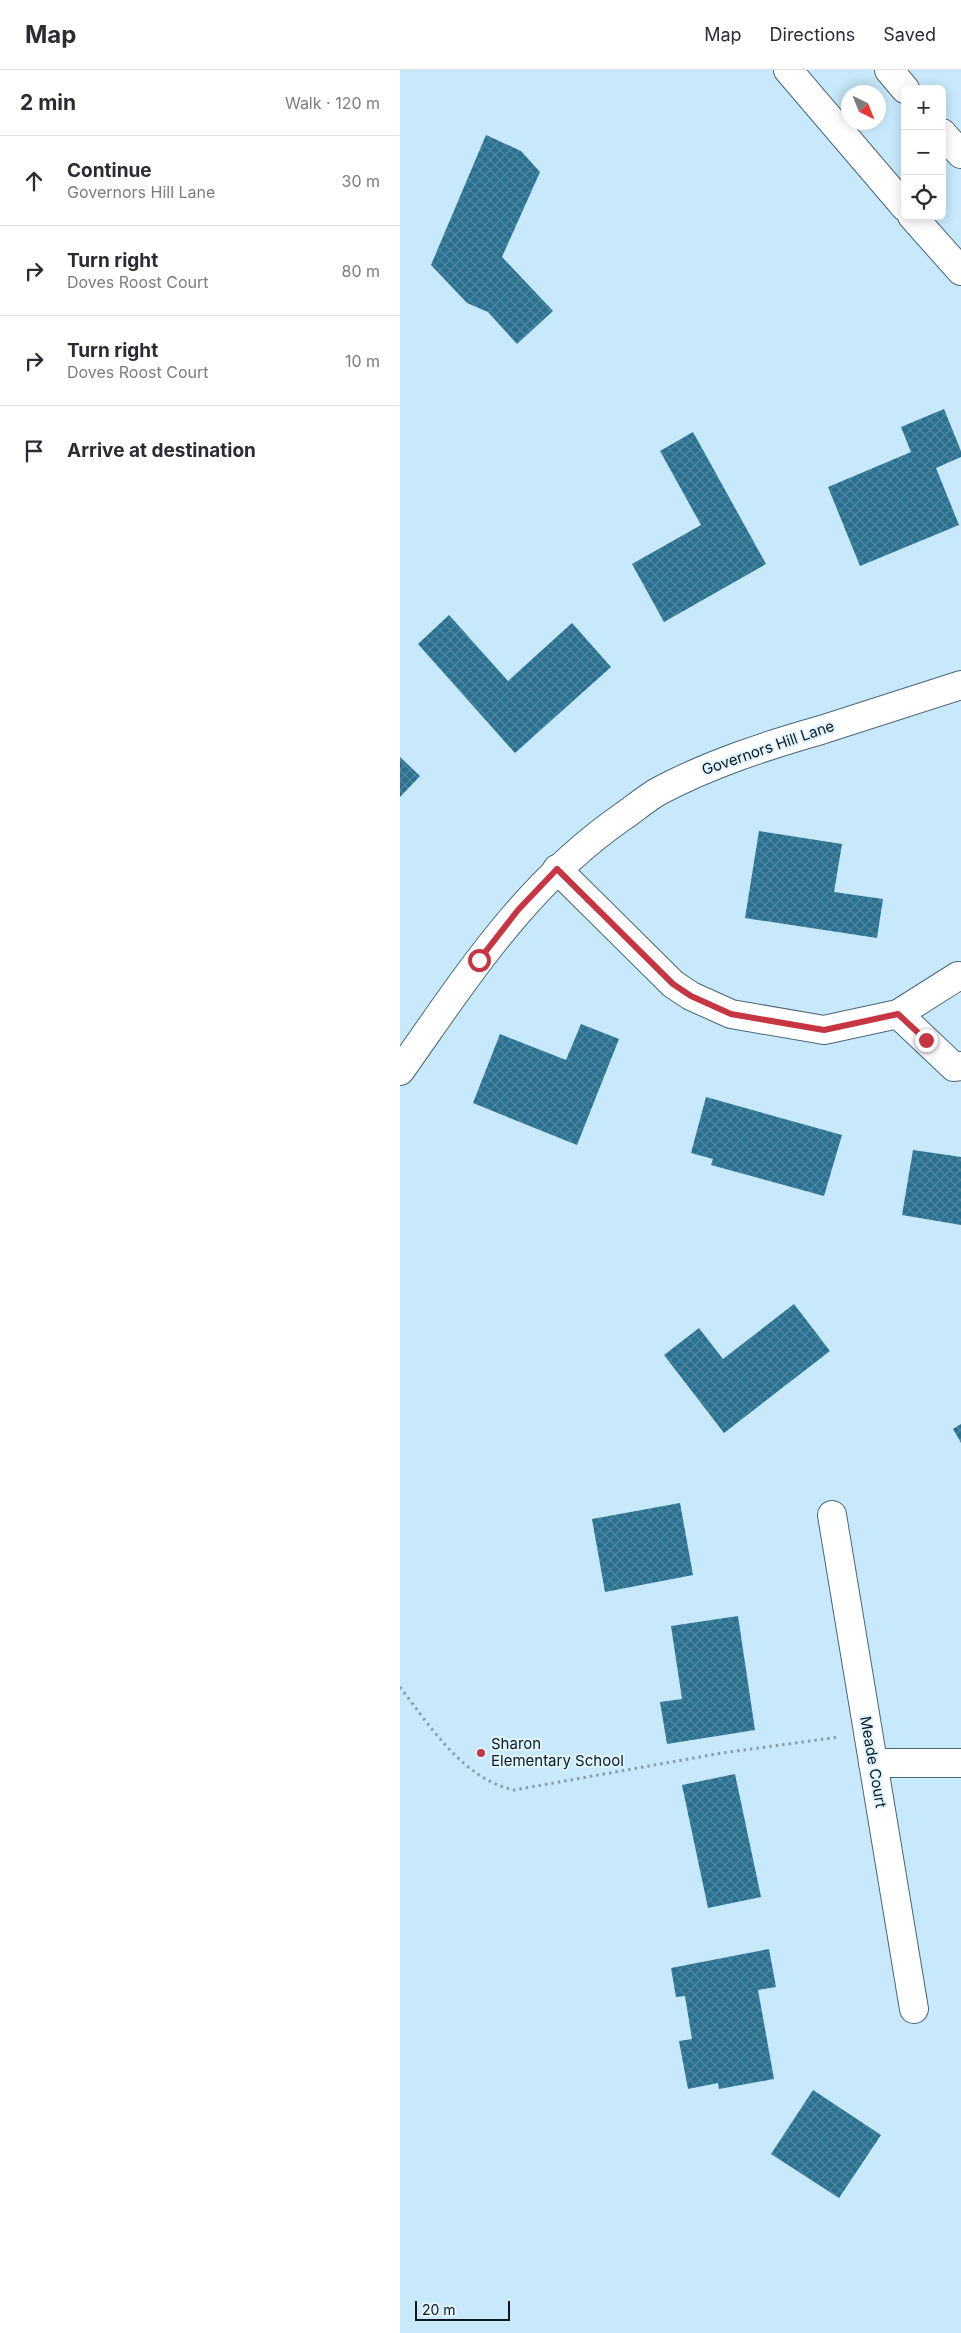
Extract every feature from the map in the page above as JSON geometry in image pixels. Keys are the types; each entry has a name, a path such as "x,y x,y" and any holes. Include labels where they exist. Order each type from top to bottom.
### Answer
{"street":[{"path":"788,70 901,202"},
{"path":"889,70 902,85"},
{"path":"946,137 961,154"},
{"path":"916,220 961,272"},
{"name":"Governors Hill Lane","path":"400,1071 495,938 518,910 557,869 597,834 658,792 703,770 780,741 961,685"},
{"path":"557,869 673,984 691,996 731,1014 824,1030 898,1014 958,976 961,977"},
{"path":"898,1014 954,1067 961,1066"},
{"name":"Meade Court","path":"832,1515 914,2009"},
{"path":"873,1762 961,1763"}],"path":[{"path":"400,1687 443,1742 469,1767 488,1781 502,1788 514,1790 722,1753 868,1732"}],"building":[{"path":"486,135 521,151 540,172 502,257 553,311 517,344 488,312 467,303 431,265"},
{"path":"944,409 961,451 961,457 936,468 959,525 860,566 828,487 911,452 901,427"},
{"path":"693,432 766,564 664,622 632,564 701,525 660,451"},
{"path":"449,615 508,681 572,623 611,667 515,753 418,644"},
{"path":"400,757 420,776 400,797"},
{"path":"759,831 842,844 834,892 883,899 877,938 745,918"},
{"path":"581,1024 619,1039 577,1145 473,1103 500,1034 566,1060"},
{"path":"706,1097 842,1135 824,1196 711,1165 713,1159 691,1153"},
{"path":"913,1150 961,1157 961,1225 902,1215"},
{"path":"794,1304 830,1351 724,1433 664,1355 699,1328 723,1359"},
{"path":"961,1424 961,1443 953,1429"},
{"path":"680,1503 693,1575 605,1592 592,1519"},
{"path":"738,1616 755,1730 667,1744 660,1702 682,1699 671,1626"},
{"path":"735,1774 761,1897 708,1908 682,1785"},
{"path":"769,1949 776,1987 758,1990 774,2079 719,2089 718,2083 688,2089 679,2041 692,2039 685,1996 676,1997 671,1968"},
{"path":"813,2090 881,2135 839,2198 771,2154"}],"place":[{"name":"Sharon Elementary School","path":"481,1753"}],"route":[{"path":"479,960 518,910 557,869 641,954 673,984 691,996 731,1014 824,1030 898,1014 926,1040"}]}
